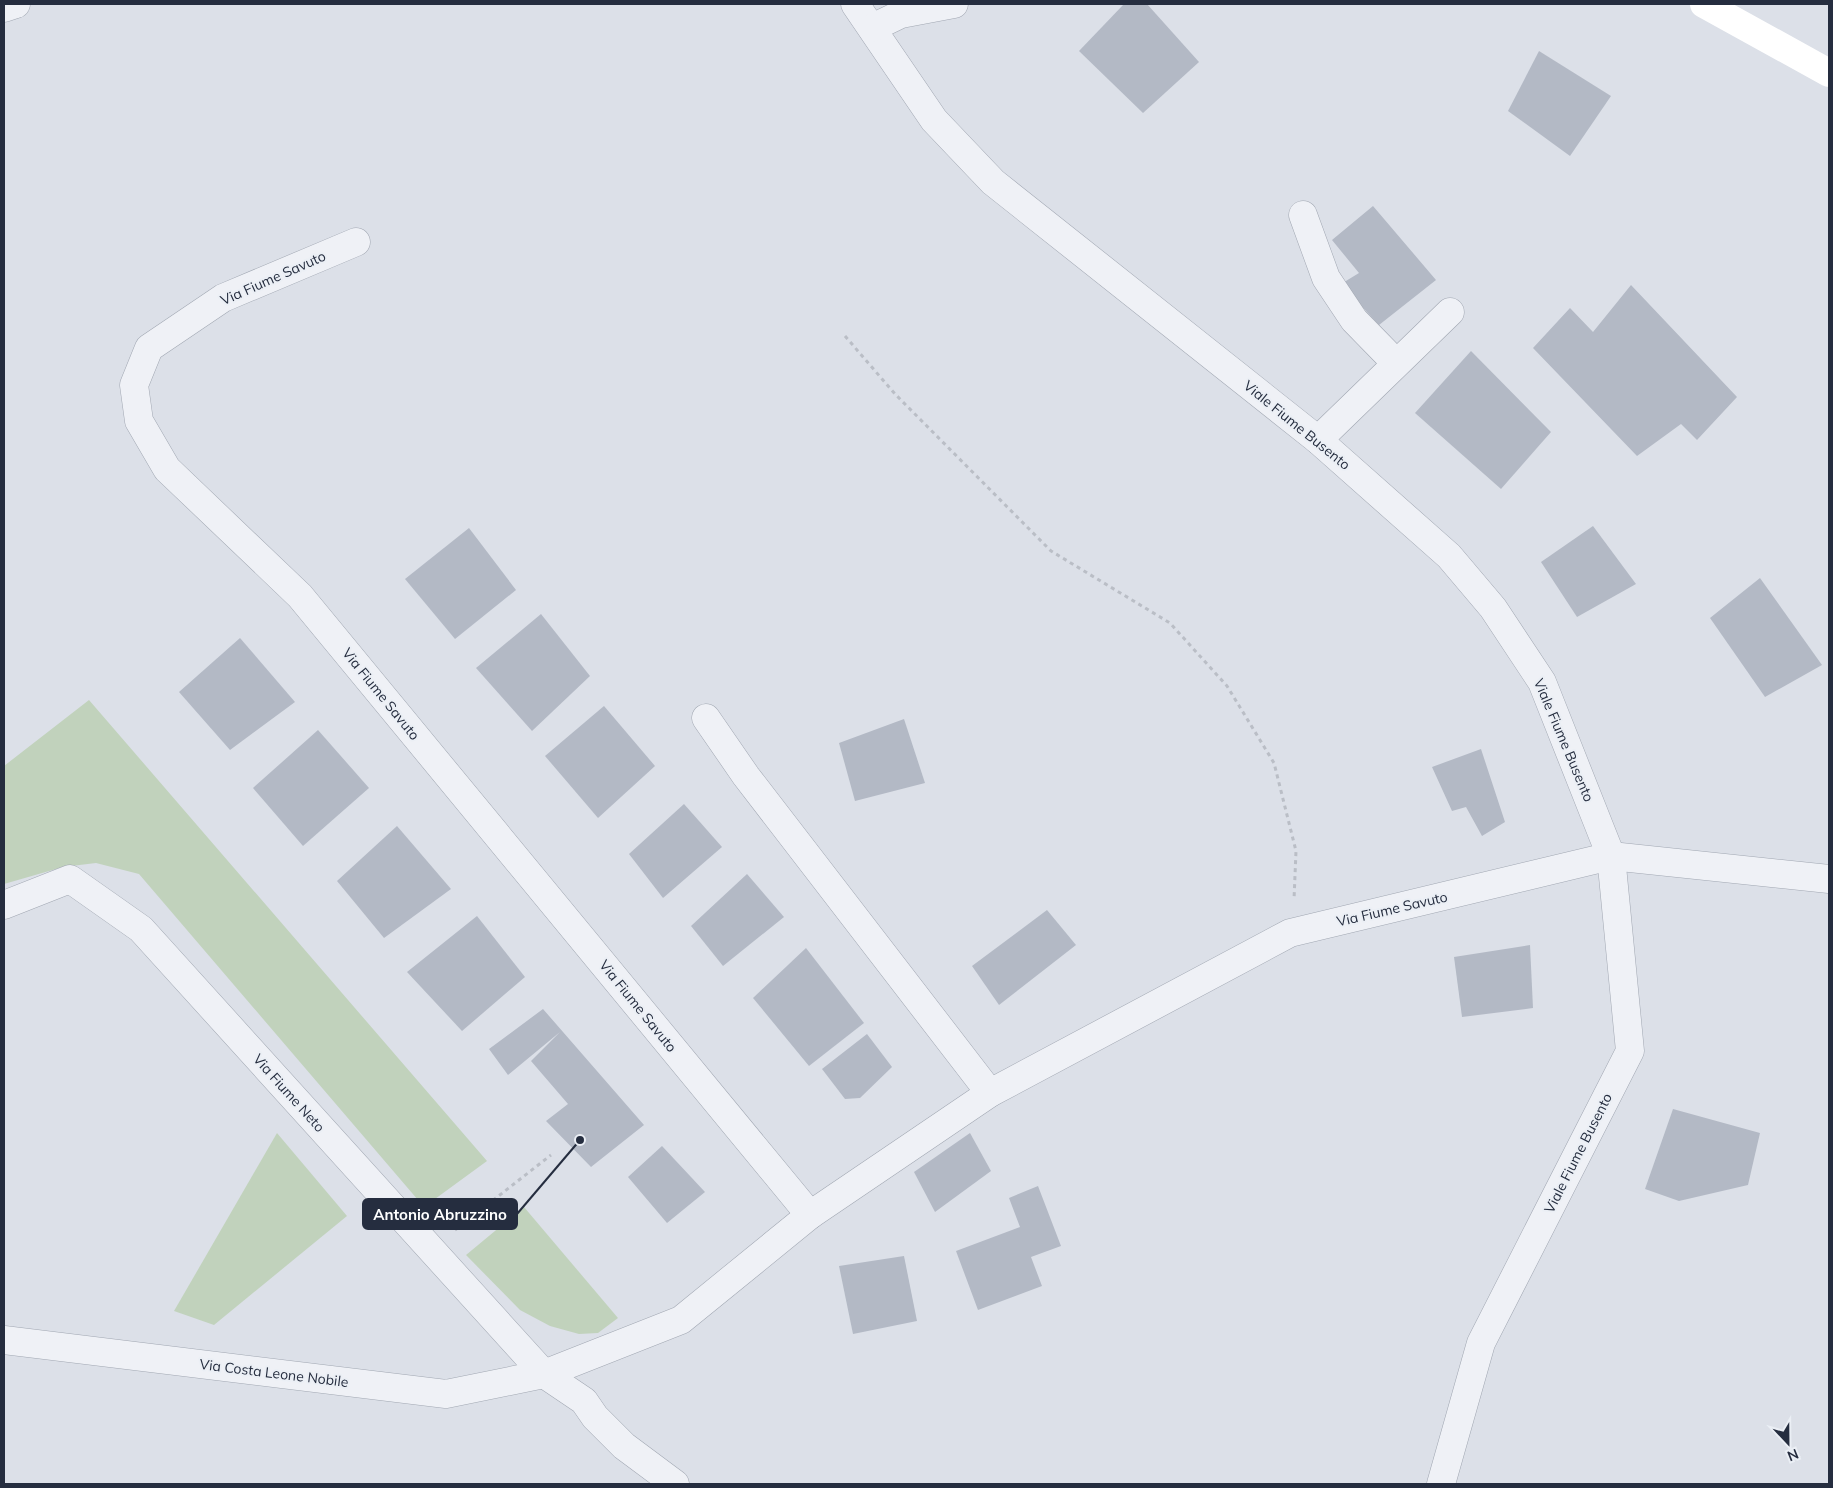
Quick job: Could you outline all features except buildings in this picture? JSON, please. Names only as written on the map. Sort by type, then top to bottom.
[{"type":"main road","points":[[1704,4],[1829,73]]},
{"type":"street","points":[[4,8],[16,4]]},
{"type":"street","name":"Viale Fiume Busento","points":[[855,4],[934,120],[993,182],[1318,440],[1449,556],[1493,608],[1542,682],[1611,856],[1630,1051],[1481,1343],[1442,1484]]},
{"type":"street","points":[[872,28],[901,14],[954,4]]},
{"type":"street","points":[[1303,215],[1326,278],[1354,320],[1396,363]]},
{"type":"street","name":"Via Fiume Savuto","points":[[356,242],[223,298],[149,348],[134,385],[139,421],[167,469],[300,596],[810,1215]]},
{"type":"street","points":[[1318,440],[1450,312]]},
{"type":"street","points":[[706,718],[746,776],[990,1093]]},
{"type":"street","name":"Via Fiume Savuto","points":[[544,1374],[681,1320],[810,1215],[990,1093],[1290,933],[1611,856],[1829,878]]},
{"type":"street","name":"Via Fiume Neto","points":[[4,905],[70,880],[141,929],[544,1374],[584,1401],[595,1417],[624,1446],[675,1484]]},
{"type":"street","name":"Via Costa Leone Nobile","points":[[4,1340],[446,1394],[544,1374]]},
{"type":"path","points":[[845,336],[895,394],[1051,551],[1170,623],[1227,686],[1274,763],[1296,851],[1290,933]]},
{"type":"path","points":[[431,1250],[551,1155]]},
{"type":"green space","points":[[89,700],[487,1161],[424,1207],[139,874],[96,863],[63,867],[4,884],[4,766]]},
{"type":"green space","points":[[277,1133],[347,1216],[214,1325],[174,1311]]},
{"type":"green space","points":[[524,1207],[618,1318],[598,1333],[579,1334],[550,1326],[520,1310],[466,1255]]},
{"type":"place","name":"Antonio Abruzzino","points":[[580,1140]]}]
